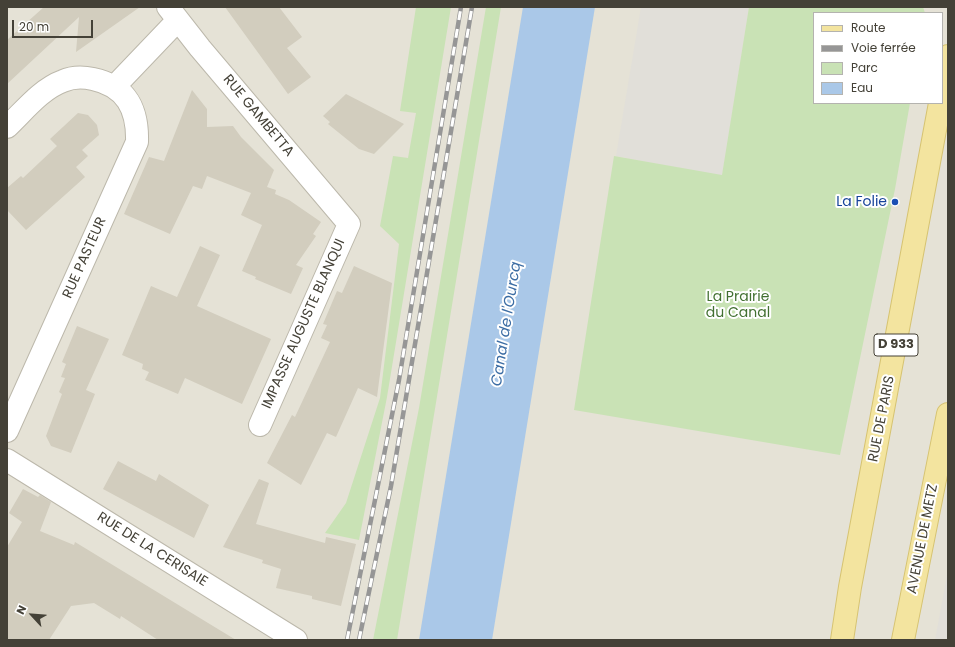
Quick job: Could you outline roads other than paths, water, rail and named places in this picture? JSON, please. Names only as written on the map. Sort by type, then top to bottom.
[{"type":"main road","points":[[943,85],[948,56]]},
{"type":"main road","name":"RUE DE PARIS","points":[[842,640],[850,587],[940,104]]},
{"type":"main road","name":"AVENUE DE METZ","points":[[903,640],[948,414]]},
{"type":"street","points":[[115,86],[173,13]]},
{"type":"street","name":"RUE GAMBETTA","points":[[173,13],[200,48],[349,224]]},
{"type":"street","name":"RUE PASTEUR","points":[[7,127],[47,89],[64,80],[90,78],[105,81],[115,86],[123,93],[129,102],[137,129],[137,142],[7,432]]},
{"type":"street","name":"IMPASSE AUGUSTE BLANQUI","points":[[260,425],[349,224]]},
{"type":"street","name":"RUE DE LA CERISAIE","points":[[7,460],[296,640]]},
{"type":"water","name":"Canal de l'Ourcq","points":[[523,7],[595,7],[492,640],[419,640]]},
{"type":"railway","points":[[347,640],[399,380],[461,7]]},
{"type":"railway","points":[[359,640],[391,486],[472,7]]},
{"type":"place","name":"La Folie","points":[[895,202]]},
{"type":"park label","name":"La Prairie du Canal","points":[[738,306]]}]
